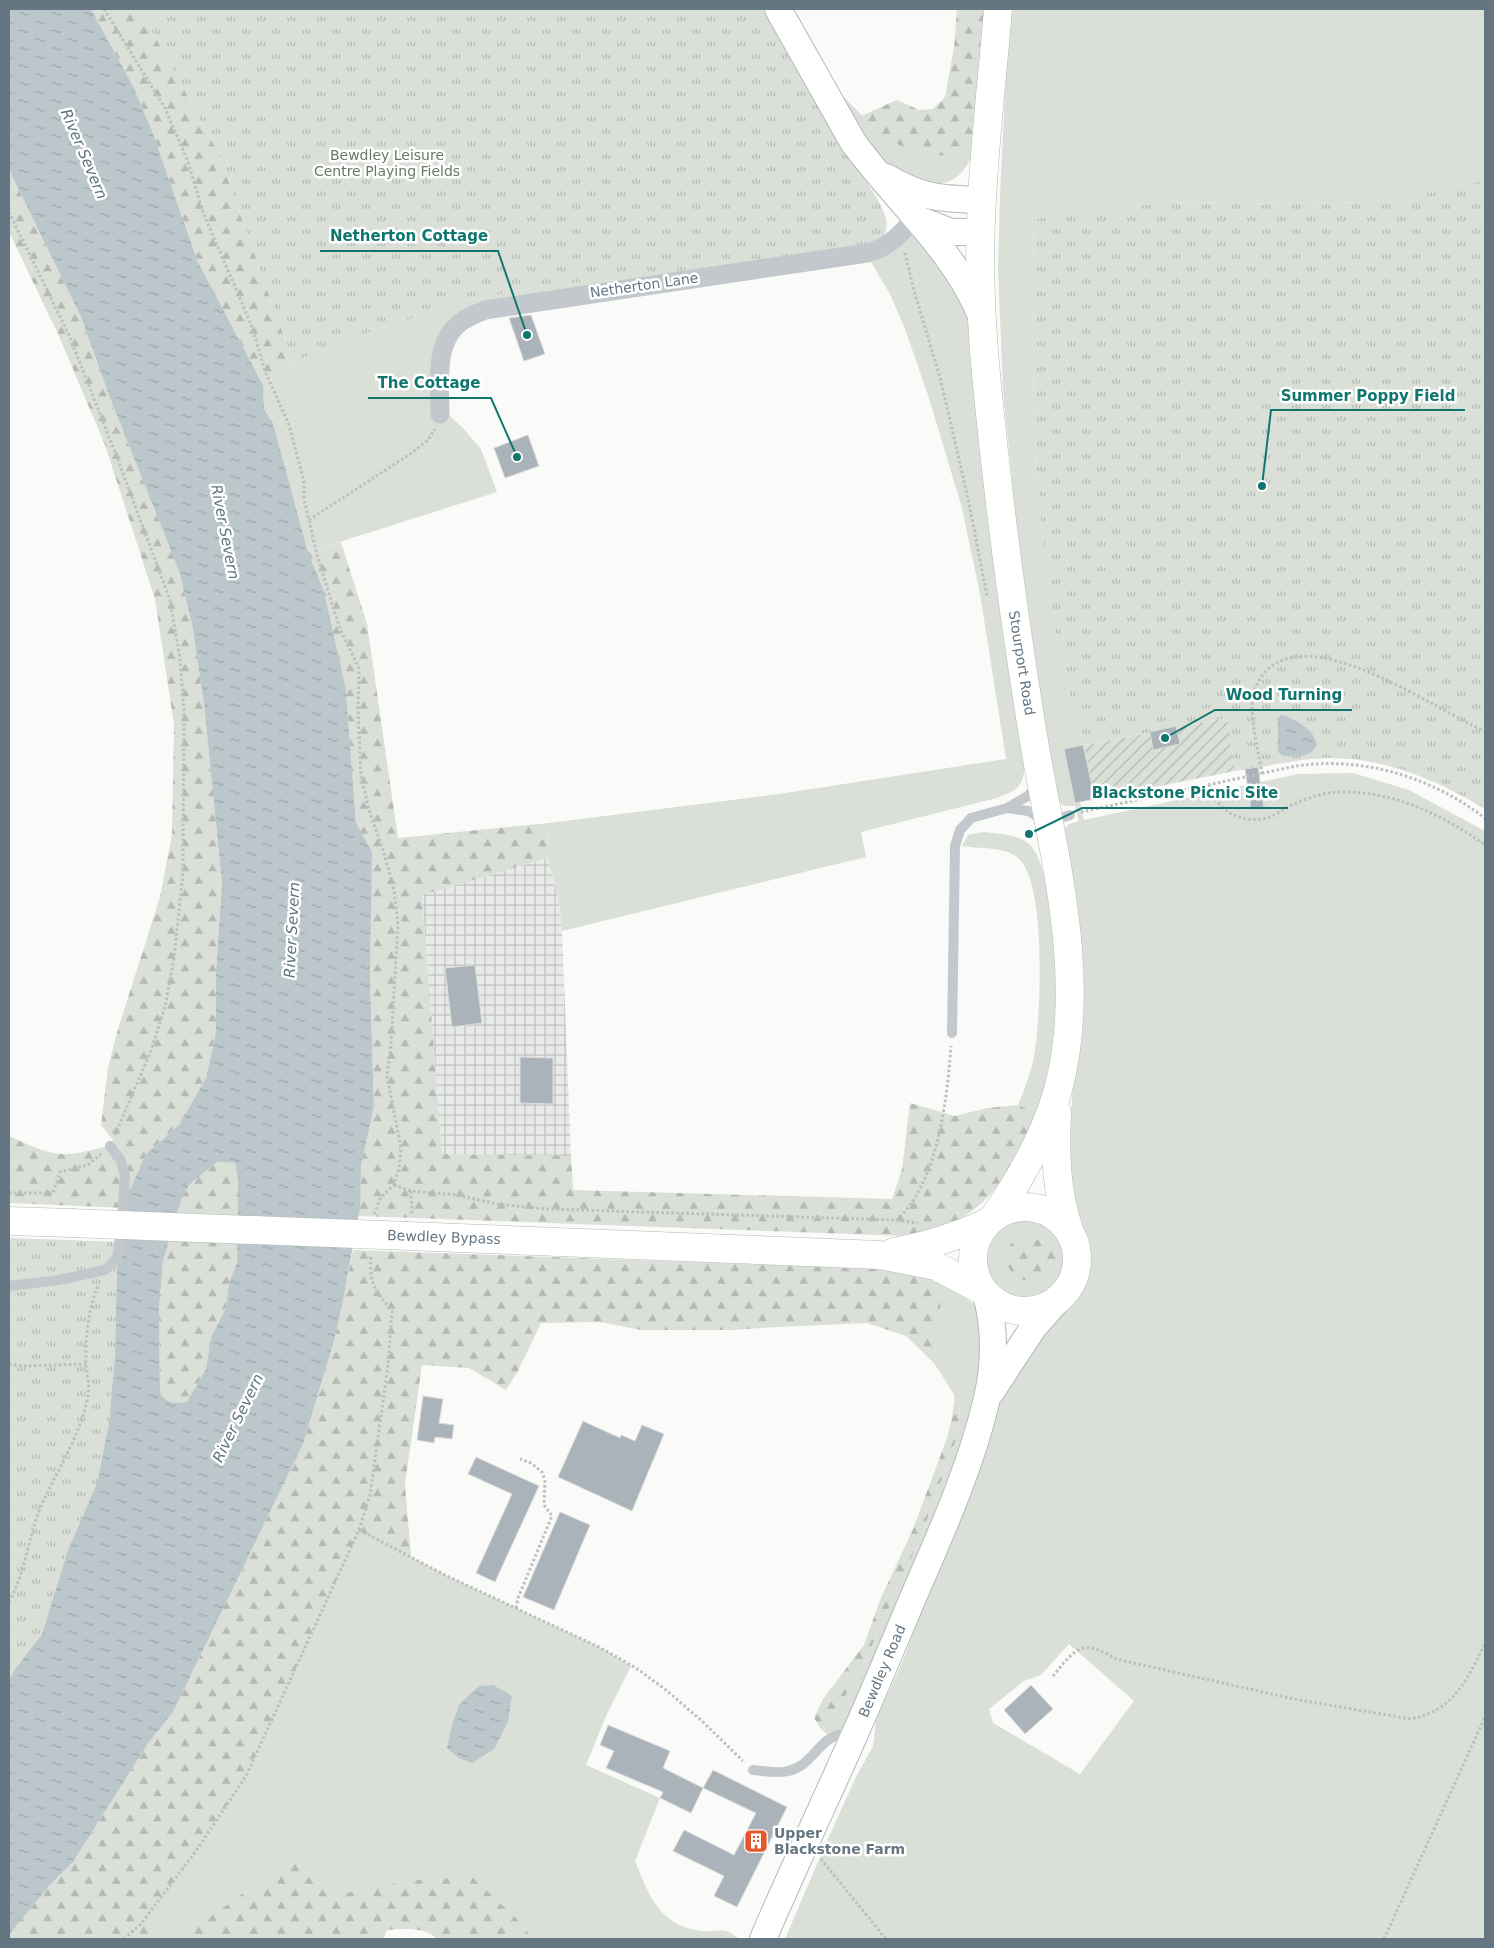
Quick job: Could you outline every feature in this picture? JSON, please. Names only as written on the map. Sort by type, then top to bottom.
[{"type":"highway","name":"Stourport Road","points":[[998,9],[982,200],[982,319],[987,384],[1013,608],[1041,779],[1059,819],[1063,911],[1069,976],[1066,1042],[1057,1092],[1055,1155],[1061,1206],[1069,1230]]},
{"type":"highway","name":"Stourport Road","points":[[990,1220],[1026,1167],[1038,1143],[1057,1092]]},
{"type":"highway","points":[[1016,1207],[1032,1207],[1053,1215],[1069,1230],[1076,1245],[1078,1261],[1075,1276],[1067,1290],[1056,1302],[1040,1309],[1024,1311],[1007,1308],[985,1293],[978,1282],[973,1266],[973,1251],[978,1236],[990,1220],[1002,1212],[1016,1207]]},
{"type":"highway","name":"Bewdley Bypass","points":[[880,1254],[939,1242],[961,1235],[990,1220]]},
{"type":"highway","name":"Bewdley Bypass","points":[[9,1221],[410,1229],[880,1254],[936,1266],[985,1293]]},
{"type":"main road","points":[[778,9],[853,142],[877,172],[908,225],[949,259],[975,300],[982,319]]},
{"type":"main road","points":[[877,172],[919,194],[953,199],[982,200]]},
{"type":"main road","points":[[908,225],[951,232],[981,232]]},
{"type":"main road","name":"Bewdley Road","points":[[763,1939],[854,1735],[957,1492],[987,1398],[993,1355],[993,1331],[985,1293]]},
{"type":"main road","name":"Bewdley Road","points":[[987,1398],[1033,1328],[1056,1302]]},
{"type":"street","name":"Netherton Lane","points":[[440,414],[441,355],[451,332],[462,320],[485,310],[867,253],[883,248],[908,225]]},
{"type":"lane","points":[[952,1033],[955,846],[960,830],[971,818],[1007,808],[1028,796],[1041,779]]},
{"type":"lane","points":[[1007,808],[1059,819]]},
{"type":"lane","points":[[9,1286],[59,1280],[105,1270],[117,1258],[125,1176],[121,1162],[110,1146]]},
{"type":"lane","points":[[753,1770],[775,1773],[790,1771],[810,1758],[830,1737],[843,1733],[854,1735]]},
{"type":"path","points":[[104,9],[165,108],[188,162],[204,215],[253,330],[265,371],[289,425],[302,475],[304,499],[317,554],[340,629],[359,668],[358,709],[361,777],[370,814],[384,850],[392,882],[398,925],[391,1044],[387,1076],[401,1148],[399,1168],[394,1185],[381,1197],[373,1223]]},
{"type":"path","points":[[9,212],[69,335],[170,600],[180,658],[184,712],[183,874],[174,957],[166,1003],[151,1051],[110,1146],[88,1165],[60,1172],[53,1193],[9,1193]]},
{"type":"path","points":[[908,225],[913,287],[943,390],[969,503],[988,602]]},
{"type":"path","points":[[308,520],[427,441],[436,427],[440,414]]},
{"type":"path","points":[[1262,774],[1252,710],[1254,692],[1261,676],[1272,666],[1285,659],[1308,656],[1331,659],[1387,680],[1485,731]]},
{"type":"path","points":[[1059,819],[1209,785],[1318,763],[1367,766],[1392,771],[1456,798],[1485,818]]},
{"type":"path","points":[[1209,785],[1218,803],[1228,812],[1248,820],[1268,818],[1295,803],[1319,794],[1340,792],[1370,794],[1394,799],[1448,821],[1485,845]]},
{"type":"path","points":[[394,1185],[411,1191],[457,1195],[497,1204],[548,1209],[897,1220],[908,1209],[926,1177],[948,1088],[952,1033]]},
{"type":"path","points":[[410,1229],[411,1191]]},
{"type":"path","points":[[124,1939],[141,1924],[196,1851],[246,1776],[359,1530],[370,1495],[388,1365],[392,1311],[377,1293],[370,1276],[372,1248]]},
{"type":"path","points":[[9,1602],[18,1585],[41,1506],[76,1436],[85,1412],[89,1392],[86,1364],[91,1301],[105,1270]]},
{"type":"path","points":[[9,1364],[26,1366],[86,1364]]},
{"type":"path","points":[[516,1608],[518,1598],[552,1516],[544,1505],[545,1480],[542,1472],[530,1463],[520,1459]]},
{"type":"path","points":[[359,1530],[447,1576],[599,1647],[636,1668],[666,1690],[702,1721],[735,1755],[753,1770]]},
{"type":"path","points":[[1053,1676],[1073,1654],[1082,1648],[1091,1648],[1116,1659],[1294,1699],[1410,1719],[1427,1716],[1455,1695],[1472,1670],[1485,1644]]},
{"type":"path","points":[[1384,1939],[1485,1717]]},
{"type":"path","points":[[807,1841],[886,1939]]},
{"type":"shaded area","points":[[548,858],[559,903],[562,931],[571,1156],[442,1154],[422,895]]},
{"type":"green space","points":[[91,9],[140,9],[218,152],[293,362],[263,385],[198,262],[152,131],[134,88]]},
{"type":"green space","name":"Bewdley Leisure Centre Playing Fields","points":[[140,9],[765,9],[831,128],[876,196],[886,217],[886,230],[878,244],[716,267],[541,286],[463,301],[370,332],[293,362],[218,152]]},
{"type":"green space","points":[[957,9],[986,9],[976,137],[963,151],[954,154],[933,155],[910,149],[889,140],[876,131],[861,116],[897,100],[919,110],[933,109],[945,97],[954,48]]},
{"type":"green space","points":[[1009,9],[1485,9],[1485,180],[1424,194],[1367,202],[1299,204],[1168,202],[1034,219],[1033,376],[1042,535],[1049,587],[1057,638],[1083,745],[1064,749],[1075,803],[1080,802],[1084,820],[1298,774],[1353,773],[1409,790],[1485,831],[1485,1939],[785,1939],[856,1777],[873,1746],[876,1720],[901,1665],[963,1504],[985,1438],[1000,1403],[1013,1378],[1059,1312],[1072,1298],[1086,1272],[1084,1239],[1073,1215],[1068,1141],[1076,1059],[1063,831],[1069,824],[1079,821],[1075,806],[1063,805],[1057,799],[1024,599],[1003,391],[998,269]],"holes":[[[1069,1644],[1134,1701],[1080,1774],[993,1723],[989,1709],[1024,1681],[1041,1675]]]},
{"type":"green space","points":[[838,91],[880,134],[976,137],[971,156],[965,168],[953,179],[938,183],[922,182],[894,171],[883,162],[868,143]]},
{"type":"green space","points":[[9,170],[81,317],[110,398],[179,571],[192,624],[204,704],[222,884],[216,970],[216,1032],[206,1078],[179,1125],[146,1154],[125,1208],[9,1203],[9,1136],[42,1150],[62,1154],[80,1153],[110,1146],[113,1140],[101,1125],[108,1068],[118,1029],[160,897],[172,835],[174,725],[155,599],[105,445],[59,336],[9,232]]},
{"type":"green space","points":[[1485,180],[1485,809],[1429,780],[1409,772],[1369,761],[1326,758],[1293,761],[1235,771],[1227,718],[1083,745],[1057,638],[1042,535],[1033,376],[1034,219],[1168,202],[1299,204],[1367,202],[1424,194]]},
{"type":"green space","points":[[917,235],[966,308],[1025,768],[1022,781],[1013,791],[997,798],[861,832],[866,857],[562,931],[559,903],[548,858],[549,823],[779,794],[1006,759],[980,594],[962,508],[928,395],[905,329],[891,296],[870,260],[486,314],[453,336],[445,400],[450,416],[481,449],[497,492],[308,552],[273,423],[264,409],[263,385],[293,362],[370,332],[463,301],[541,286],[900,243]]},
{"type":"green space","points":[[341,542],[367,624],[398,838],[549,823],[548,858],[422,895],[442,1154],[571,1156],[573,1190],[892,1199],[902,1169],[910,1103],[955,1116],[987,1108],[1018,1105],[1039,1114],[1013,1164],[980,1205],[948,1225],[906,1236],[359,1216],[361,1165],[374,1107],[370,976],[371,853],[356,823],[346,690],[308,552]]},
{"type":"green space","points":[[1227,718],[1235,771],[1075,803],[1064,749]]},
{"type":"green space","points":[[984,832],[1012,836],[1028,843],[1038,857],[1045,878],[1053,936],[1055,1021],[1049,1067],[1039,1114],[1018,1105],[1033,1062],[1036,1044],[1040,957],[1035,898],[1029,875],[1020,860],[1015,856],[1001,850],[962,846],[968,835]]},
{"type":"green space","points":[[217,1162],[235,1163],[238,1179],[237,1263],[229,1283],[226,1308],[211,1337],[206,1369],[187,1402],[171,1403],[160,1395],[159,1309],[163,1261],[180,1201],[189,1185]]},
{"type":"green space","points":[[1025,1217],[1041,1221],[1054,1229],[1062,1242],[1066,1258],[1062,1274],[1054,1287],[1041,1295],[1025,1299],[1009,1295],[996,1287],[988,1274],[984,1258],[988,1242],[996,1229],[1009,1221]]},
{"type":"green space","points":[[1035,1235],[1056,1245],[1058,1258],[1052,1272],[1038,1284],[1015,1276],[1009,1268],[1004,1255],[1016,1237]]},
{"type":"green space","points":[[9,1238],[122,1242],[117,1258],[115,1354],[109,1423],[97,1483],[68,1550],[42,1634],[15,1669],[9,1680]]},
{"type":"green space","points":[[353,1250],[887,1269],[911,1272],[943,1283],[934,1363],[906,1336],[867,1323],[734,1330],[641,1330],[600,1322],[541,1323],[517,1373],[506,1390],[469,1368],[422,1365],[405,1484],[411,1557],[359,1531],[246,1776],[196,1851],[142,1924],[163,1939],[9,1939],[9,1935],[49,1886],[73,1862],[149,1742],[173,1712],[303,1444],[334,1341]]},
{"type":"green space","points":[[943,1283],[978,1308],[983,1365],[966,1431],[938,1514],[843,1733],[830,1737],[821,1729],[852,1686],[865,1661],[921,1536],[958,1434],[960,1404],[934,1363]]},
{"type":"green space","points":[[955,1395],[960,1404],[958,1434],[921,1536],[865,1661],[852,1686],[821,1729],[814,1718],[823,1699],[864,1645],[880,1600],[913,1529],[947,1438]]},
{"type":"green space","points":[[359,1530],[447,1576],[599,1647],[631,1666],[607,1714],[586,1765],[660,1798],[635,1861],[645,1886],[658,1908],[676,1923],[688,1928],[706,1931],[724,1930],[740,1939],[533,1939],[516,1918],[403,1881],[341,1894],[311,1879],[292,1859],[180,1939],[163,1939],[141,1924],[196,1851],[246,1776]]},
{"type":"green space","points":[[292,1858],[311,1879],[341,1894],[403,1881],[472,1877],[516,1918],[533,1939],[437,1939],[420,1930],[406,1929],[387,1930],[383,1939],[180,1939]]},
{"type":"water","name":"River Severn","points":[[9,9],[91,9],[134,88],[152,131],[198,262],[263,385],[264,409],[273,423],[308,552],[324,592],[346,690],[356,823],[372,852],[370,976],[374,1107],[361,1165],[360,1208],[342,1305],[334,1341],[303,1444],[173,1712],[149,1742],[73,1862],[49,1886],[9,1935],[9,1680],[15,1669],[42,1634],[68,1550],[97,1483],[109,1423],[115,1354],[117,1258],[127,1197],[146,1154],[179,1125],[206,1078],[216,1032],[216,970],[222,884],[204,704],[192,624],[179,571],[110,398],[81,317],[9,170]],"holes":[[[217,1162],[235,1163],[238,1179],[237,1263],[229,1283],[226,1308],[211,1337],[206,1369],[187,1402],[171,1403],[160,1395],[159,1309],[163,1261],[181,1200],[189,1185]]]},
{"type":"water","points":[[1281,714],[1303,725],[1312,734],[1317,745],[1311,753],[1302,756],[1283,756],[1278,752],[1278,722]]},
{"type":"water","points":[[493,1685],[512,1696],[508,1722],[494,1749],[472,1763],[459,1758],[447,1748],[452,1725],[459,1705],[479,1686]]},
{"type":"building","points":[[531,315],[545,354],[524,361],[509,318]]},
{"type":"building","points":[[528,435],[539,466],[505,478],[494,448]]},
{"type":"building","points":[[1176,726],[1180,744],[1153,750],[1150,732]]},
{"type":"building","points":[[1083,745],[1095,799],[1075,803],[1064,749]]},
{"type":"building","points":[[1258,767],[1264,808],[1251,810],[1245,769]]},
{"type":"building","points":[[475,965],[482,1023],[452,1027],[445,968]]},
{"type":"building","points":[[520,1057],[553,1058],[553,1104],[520,1103]]},
{"type":"building","points":[[423,1396],[443,1399],[439,1423],[454,1425],[452,1439],[435,1437],[434,1443],[417,1440]]},
{"type":"building","points":[[583,1421],[620,1438],[621,1435],[635,1441],[642,1425],[664,1434],[632,1511],[558,1477]]},
{"type":"building","points":[[476,1457],[539,1486],[495,1582],[476,1573],[512,1494],[468,1474]]},
{"type":"building","points":[[560,1512],[590,1525],[554,1610],[523,1597]]},
{"type":"building","points":[[1031,1685],[1053,1709],[1025,1734],[1004,1710]]},
{"type":"building","points":[[608,1725],[670,1751],[663,1768],[703,1788],[691,1813],[660,1798],[663,1792],[606,1768],[614,1751],[600,1745]]},
{"type":"building","name":"Upper Blackstone Farm","points":[[713,1770],[787,1807],[737,1907],[714,1896],[724,1876],[673,1851],[684,1830],[734,1855],[756,1813],[703,1788]]},
{"type":"place","name":"Netherton Cottage","points":[[527,335]]},
{"type":"place","name":"The Cottage","points":[[517,457]]},
{"type":"place","name":"Summer Poppy Field","points":[[1262,486]]},
{"type":"place","name":"Wood Turning","points":[[1165,738]]},
{"type":"place","name":"Blackstone Picnic Site","points":[[1029,834]]},
{"type":"place","name":"Upper Blackstone Farm","points":[[756,1841]]}]
